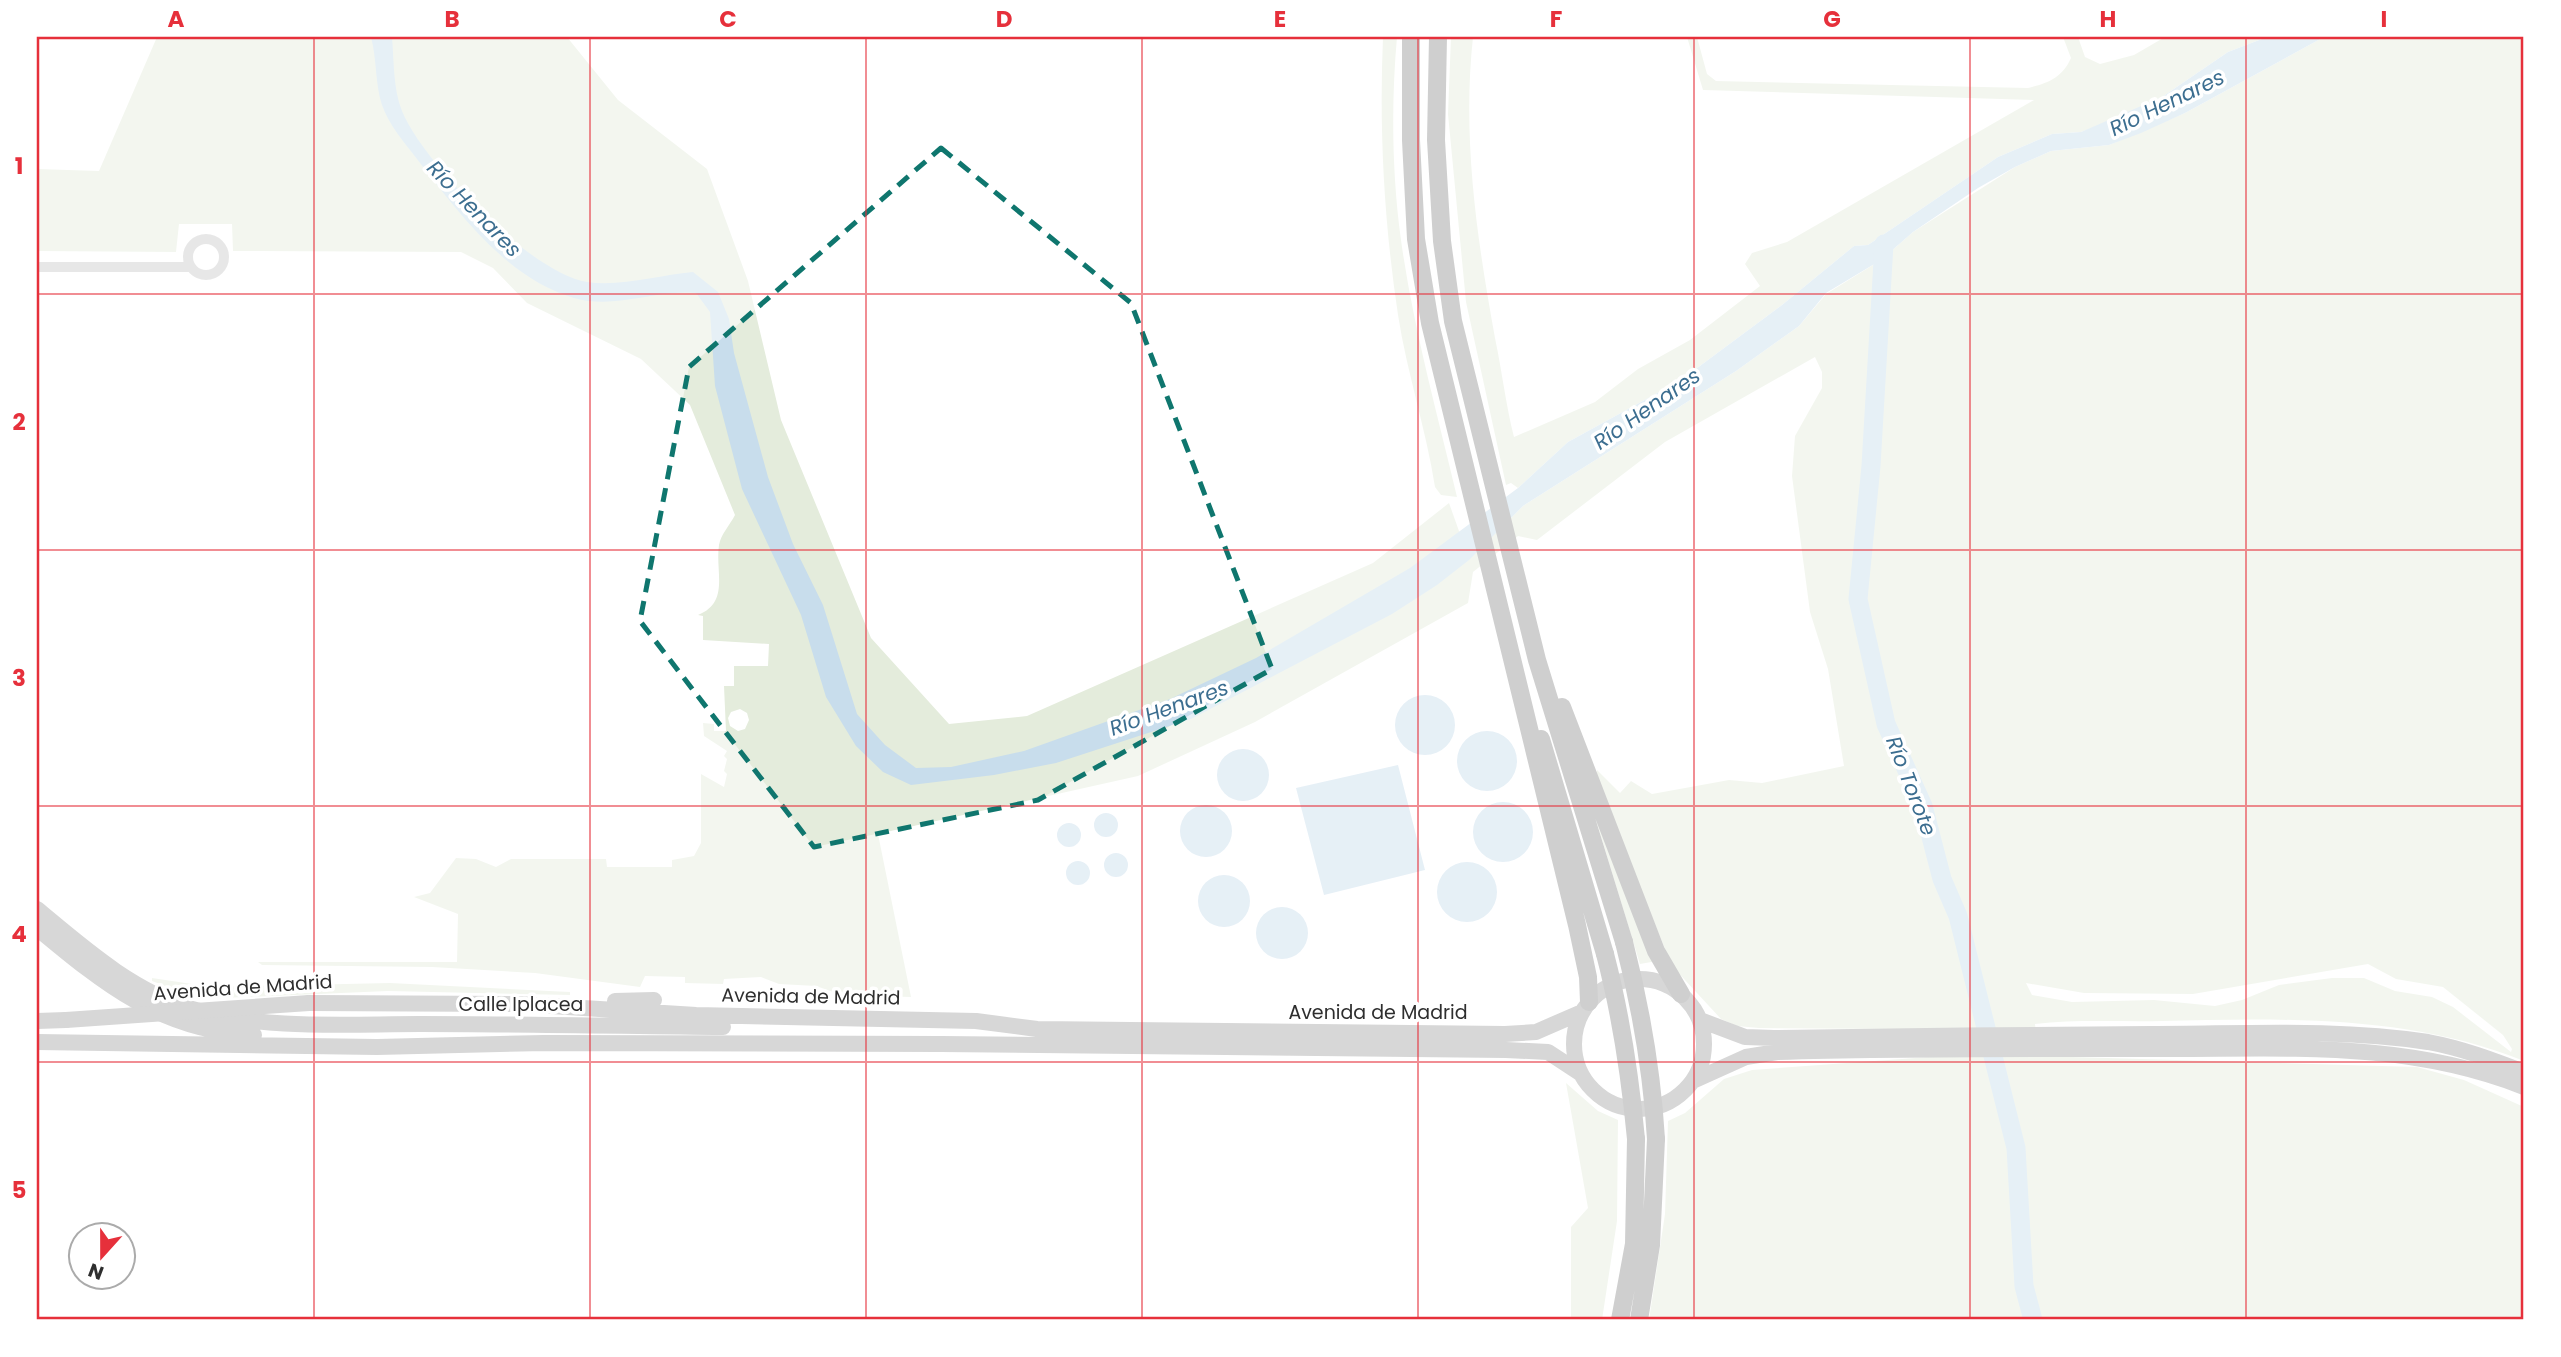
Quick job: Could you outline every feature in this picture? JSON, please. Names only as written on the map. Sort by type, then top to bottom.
[{"type":"highway","points":[[1411,37],[1411,140],[1416,239],[1430,323],[1465,476],[1620,1012],[1636,1139],[1634,1244],[1620,1320]]},
{"type":"highway","points":[[1438,37],[1436,140],[1442,241],[1453,321],[1558,734],[1624,942],[1641,1010],[1653,1076],[1656,1139],[1651,1245],[1639,1320]]},
{"type":"highway","points":[[1498,594],[1510,662],[1588,977],[1585,1007]]},
{"type":"highway","points":[[1524,601],[1579,755],[1656,951],[1681,994]]},
{"type":"highway","points":[[1611,1320],[1635,1177]]},
{"type":"main road","name":"Calle Iplacea","points":[[37,909],[98,960],[138,986],[191,1008],[242,1019],[338,1023],[1037,1029]]},
{"type":"main road","name":"Calle Iplacea","points":[[37,928],[89,972],[132,1001],[184,1025],[238,1035],[544,1042]]},
{"type":"main road","points":[[1695,1080],[1704,1057],[1705,1040],[1700,1020],[1681,994],[1661,983],[1641,979],[1615,983],[1585,1007],[1574,1038],[1575,1061],[1580,1073],[1593,1091],[1609,1103],[1640,1110],[1671,1101],[1695,1080],[1746,1056],[1898,1042]]},
{"type":"main road","points":[[519,1004],[653,1000]]},
{"type":"main road","name":"Avenida de Madrid","points":[[37,1021],[309,1003],[519,1004],[696,1015],[976,1021],[1037,1029],[1505,1034],[1536,1032],[1585,1007]]},
{"type":"main road","points":[[1700,1020],[1722,1031],[1745,1037],[1898,1042],[2296,1033],[2370,1036],[2429,1042],[2476,1054],[2524,1072]]},
{"type":"main road","points":[[2036,1040],[2369,1051],[2424,1057],[2474,1068],[2524,1087]]},
{"type":"main road","name":"Avenida de Madrid","points":[[37,1042],[377,1047],[544,1042],[1506,1050],[1548,1052],[1580,1073]]},
{"type":"street","points":[[37,267],[191,267]]},
{"type":"highlighted area","points":[[941,148],[1131,303],[1272,669],[1038,800],[814,847],[640,621],[689,367]]},
{"type":"green space","points":[[157,37],[567,37],[618,100],[707,169],[748,281],[781,420],[871,638],[949,724],[1027,716],[1373,563],[1449,503],[1469,559],[1523,506],[1736,371],[1799,326],[1826,294],[1881,260],[1913,232],[2015,167],[2051,151],[2109,145],[2185,113],[2324,37],[2524,37],[2524,1061],[2481,1046],[2436,1035],[2392,1027],[2346,1023],[2254,1020],[2082,1021],[2035,1024],[2038,1056],[2417,1067],[2464,1080],[2524,1107],[2524,1320],[1649,1320],[1665,1214],[1668,1121],[1685,1113],[1724,1079],[1752,1070],[1943,1056],[1907,1029],[1759,1028],[1737,1026],[1721,1019],[1672,966],[1596,780],[1597,770],[1620,793],[1631,781],[1652,794],[1729,780],[1762,783],[1844,766],[1828,669],[1810,612],[1792,476],[1795,436],[1822,388],[1822,372],[1815,357],[1665,442],[1537,540],[1518,536],[1473,572],[1468,603],[1255,722],[1138,776],[878,834],[911,997],[842,995],[816,986],[779,984],[761,977],[724,979],[723,984],[685,983],[685,977],[645,976],[640,987],[535,973],[432,967],[262,965],[258,962],[457,962],[458,914],[414,897],[430,893],[456,858],[476,859],[496,867],[511,859],[606,859],[607,867],[672,867],[672,860],[694,856],[701,843],[701,774],[724,787],[727,774],[724,771],[727,759],[724,756],[727,751],[704,736],[703,723],[714,724],[714,731],[726,731],[724,686],[734,686],[734,666],[768,666],[769,644],[703,640],[703,616],[698,615],[708,609],[718,594],[719,545],[735,515],[690,405],[641,359],[527,303],[493,268],[461,252],[233,251],[232,224],[179,224],[176,252],[37,251],[37,169],[99,171]],"holes":[[[740,709],[747,713],[749,720],[745,729],[738,731],[730,726],[728,718],[731,712]],[[2368,964],[2396,979],[2443,987],[2503,1035],[2512,1049],[2511,1052],[2453,1007],[2432,997],[2395,991],[2364,978],[2332,978],[2279,985],[2242,1000],[2215,1006],[2154,1000],[2072,1002],[2032,995],[2026,983],[2084,993],[2193,994]]]},
{"type":"green space","points":[[1383,37],[1397,37],[1393,113],[1394,164],[1406,273],[1457,497],[1441,495],[1435,487],[1398,315],[1384,176]]},
{"type":"green space","points":[[1451,37],[1473,37],[1469,113],[1473,188],[1488,301],[1514,437],[1595,402],[1638,369],[1690,340],[1760,286],[1745,264],[1752,253],[1787,242],[2034,100],[1703,90],[1687,37],[1697,37],[1707,74],[1716,81],[2028,88],[2054,79],[2067,65],[2071,58],[2063,37],[2078,37],[2085,57],[2100,64],[2134,55],[2165,37],[2267,37],[2228,52],[2162,97],[2113,120],[2081,132],[2052,134],[1998,157],[1868,245],[1854,246],[1782,305],[1681,380],[1568,442],[1518,488],[1511,483],[1506,485],[1466,302],[1448,114]]},
{"type":"green space","points":[[1584,781],[1657,961],[1640,964]]},
{"type":"green space","points":[[152,978],[212,987],[390,983],[570,992],[570,995],[388,991],[200,999],[152,981]]},
{"type":"green space","points":[[1566,1083],[1598,1111],[1618,1120],[1617,1221],[1602,1320],[1571,1320],[1571,1227],[1588,1208]]},
{"type":"water","name":"Río Henares","points":[[371,37],[392,37],[399,102],[414,133],[432,158],[481,213],[537,259],[564,274],[587,282],[627,282],[693,272],[718,292],[729,319],[734,353],[768,477],[793,544],[823,605],[857,714],[885,745],[916,768],[951,767],[1024,751],[1170,699],[1256,658],[1410,568],[1518,488],[1568,442],[1681,380],[1782,305],[1854,246],[1868,245],[1998,157],[2052,134],[2081,132],[2162,97],[2228,52],[2267,37],[2324,37],[2185,113],[2141,133],[2109,145],[2051,151],[1978,188],[1913,232],[1881,260],[1826,293],[1799,326],[1736,371],[1523,506],[1469,560],[1392,614],[1191,719],[1056,763],[994,775],[911,785],[883,772],[856,746],[826,697],[801,615],[742,489],[715,386],[710,312],[696,293],[605,302],[574,298],[549,288],[505,259],[467,221],[393,126],[380,97]]},
{"type":"water","points":[[1419,695],[1431,695],[1447,703],[1453,713],[1453,737],[1447,747],[1431,755],[1419,755],[1403,747],[1395,731],[1395,719],[1403,703]]},
{"type":"water","points":[[1481,731],[1493,731],[1509,739],[1515,749],[1515,773],[1509,783],[1493,791],[1481,791],[1465,783],[1457,767],[1457,755],[1465,739]]},
{"type":"water","points":[[1243,749],[1262,756],[1269,775],[1262,794],[1243,801],[1224,794],[1217,775],[1224,756]]},
{"type":"water","points":[[1398,765],[1425,870],[1324,895],[1296,788]]},
{"type":"water","points":[[1497,802],[1509,802],[1525,810],[1531,820],[1531,844],[1525,854],[1509,862],[1497,862],[1481,854],[1473,838],[1473,826],[1481,810]]},
{"type":"water","points":[[1206,805],[1225,812],[1232,831],[1225,850],[1206,857],[1187,850],[1180,831],[1187,812]]},
{"type":"water","points":[[1106,813],[1115,816],[1118,825],[1115,834],[1106,837],[1097,834],[1094,825],[1097,816]]},
{"type":"water","points":[[1069,823],[1078,826],[1081,835],[1078,844],[1069,847],[1060,844],[1057,835],[1060,826]]},
{"type":"water","points":[[1116,853],[1125,856],[1128,865],[1125,874],[1116,877],[1107,874],[1104,865],[1107,856]]},
{"type":"water","points":[[1078,861],[1087,864],[1090,873],[1087,882],[1078,885],[1069,882],[1066,873],[1069,864]]},
{"type":"water","points":[[1461,862],[1473,862],[1489,870],[1495,880],[1495,904],[1489,914],[1473,922],[1461,922],[1445,914],[1437,898],[1437,886],[1445,870]]},
{"type":"water","points":[[1224,875],[1243,882],[1250,901],[1243,920],[1224,927],[1205,920],[1198,901],[1205,882]]},
{"type":"water","points":[[1282,907],[1301,914],[1308,933],[1301,952],[1282,959],[1263,952],[1256,933],[1263,914]]},
{"type":"waterway","name":"Río Torote","points":[[1884,244],[1871,466],[1858,599],[1886,724],[1923,806],[1942,879],[1958,916],[2016,1148],[2024,1286],[2033,1320]]}]
